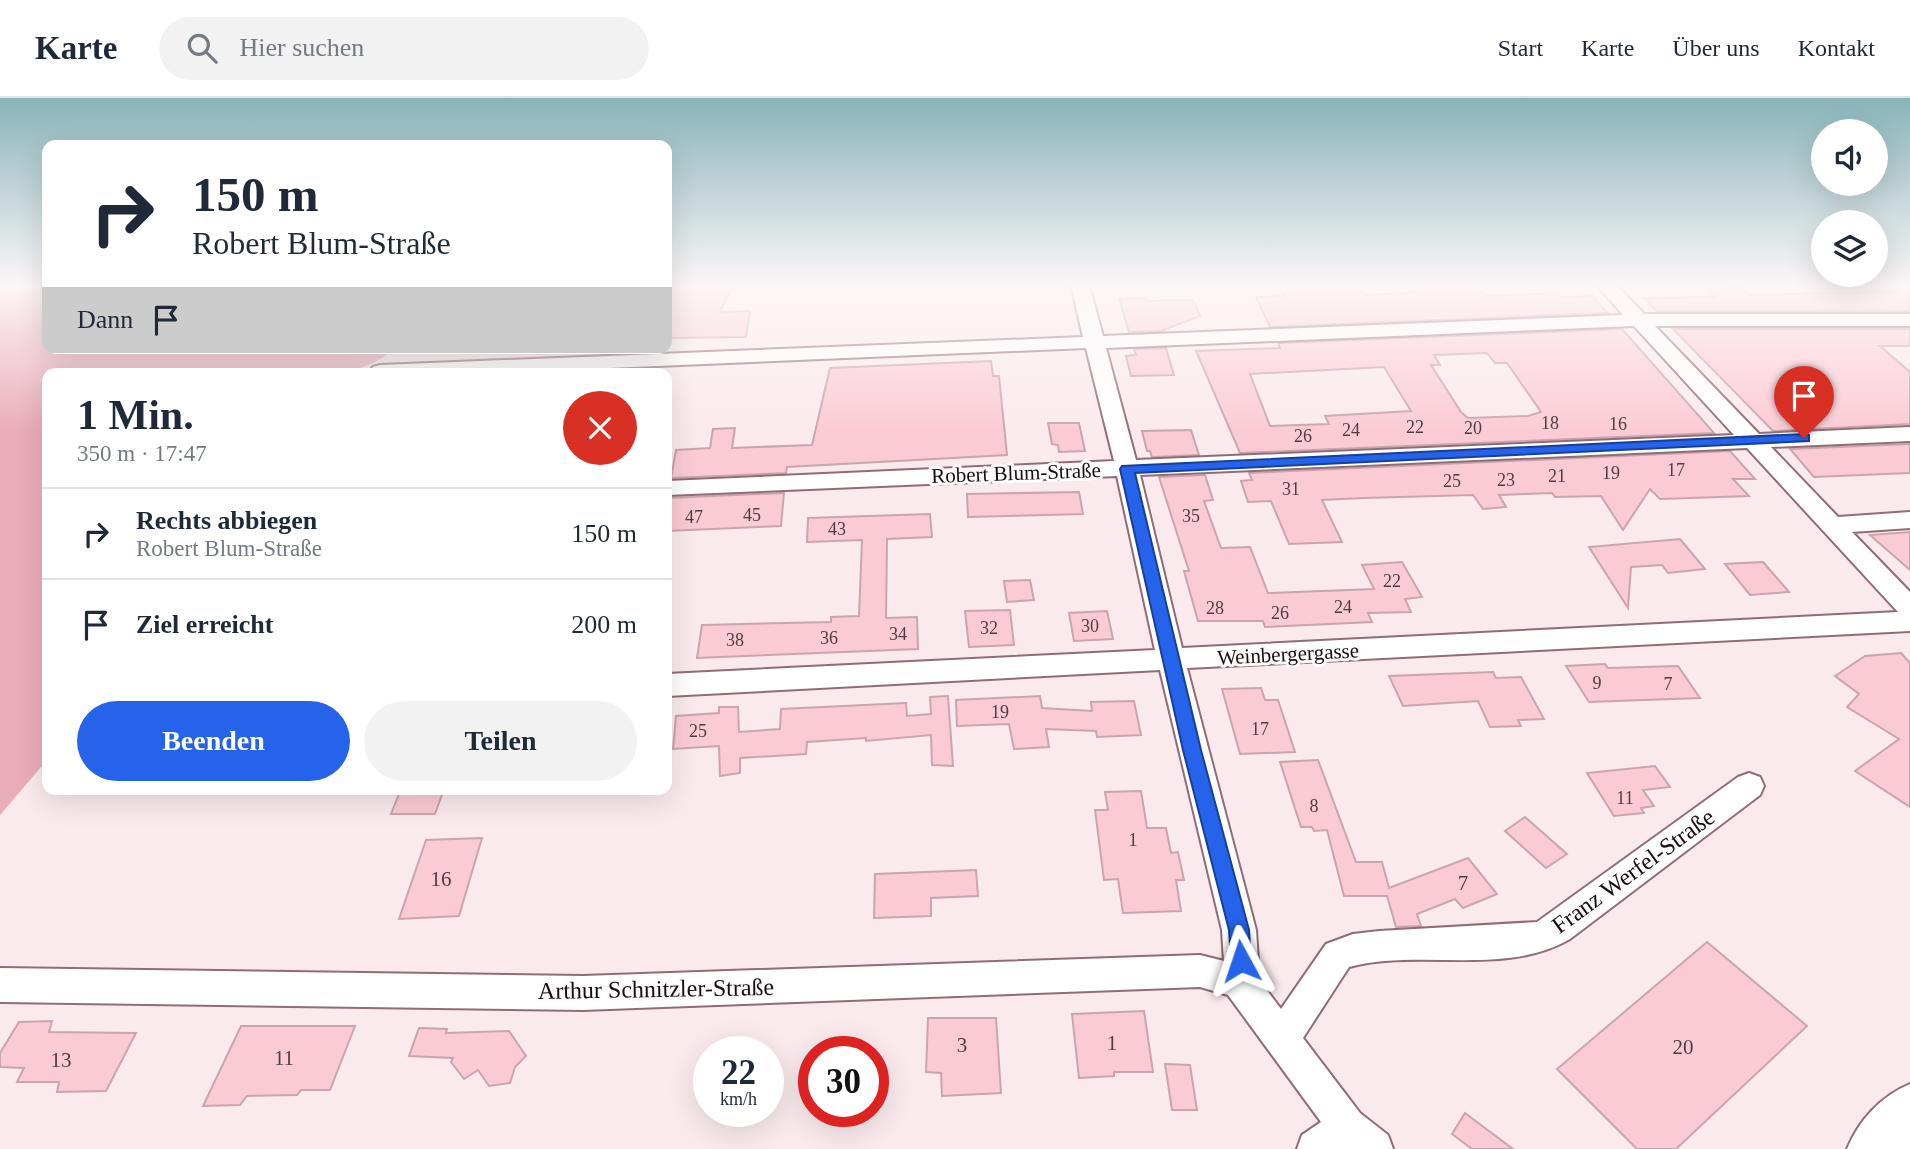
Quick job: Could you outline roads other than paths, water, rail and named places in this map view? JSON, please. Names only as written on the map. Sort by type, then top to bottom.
[{"type":"main road","points":[[1875,1149],[1910,1111]]},
{"type":"street","points":[[1094,334],[1192,750],[1239,930],[1241,961]]},
{"type":"street","points":[[429,368],[1276,334]]},
{"type":"street","points":[[1652,334],[1910,608]]},
{"type":"street","name":"Robert Blum-Straße","points":[[672,488],[1910,434]]},
{"type":"street","points":[[1831,525],[1910,520]]},
{"type":"street","name":"Weinbergergasse","points":[[672,685],[1910,621]]},
{"type":"street","name":"Franz Werfel-Straße","points":[[1282,1039],[1338,955],[1379,947],[1520,941],[1542,937],[1558,928],[1749,786]]},
{"type":"street","name":"Arthur Schnitzler-Straße","points":[[0,985],[583,993],[1200,971],[1239,982],[1282,1039]]},
{"type":"street","points":[[1282,1039],[1360,1137],[1316,1149]]}]
